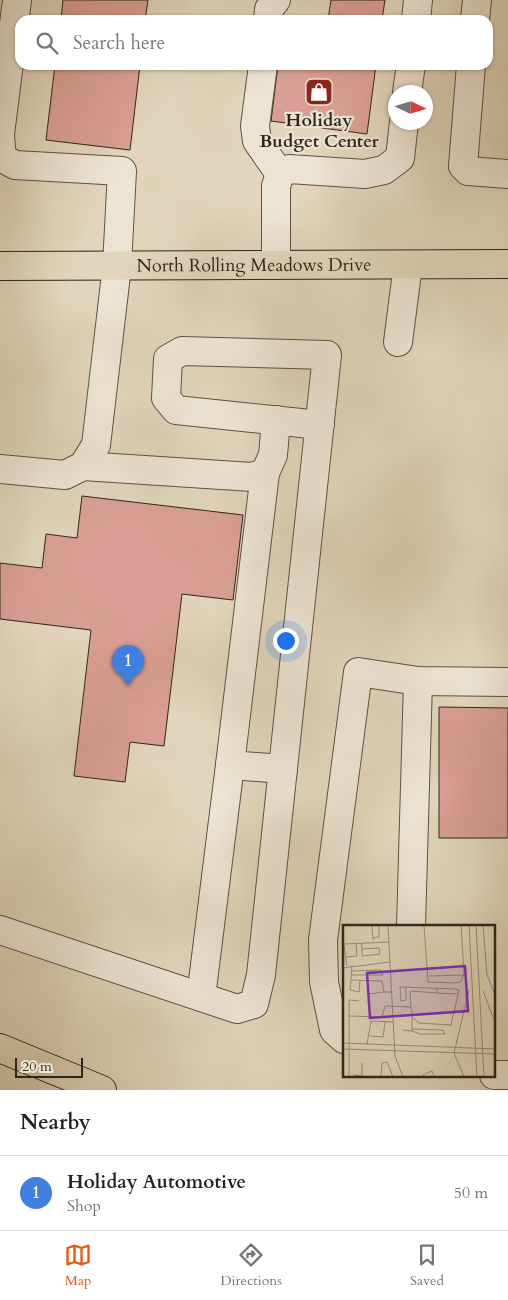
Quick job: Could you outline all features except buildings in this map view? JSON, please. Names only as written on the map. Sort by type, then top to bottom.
[{"type":"main road","name":"North Rolling Meadows Drive","points":[[0,266],[508,264]]},
{"type":"main road","points":[[0,1048],[102,1090]]},
{"type":"lane","points":[[15,15],[17,0]]},
{"type":"lane","points":[[268,15],[269,9],[276,0]]},
{"type":"lane","points":[[416,15],[418,0]]},
{"type":"lane","points":[[475,15],[476,0]]},
{"type":"lane","points":[[15,16],[0,135],[2,158],[15,166],[122,171],[117,266],[96,445],[83,466]]},
{"type":"lane","points":[[262,70],[256,126],[257,141],[280,174]]},
{"type":"lane","points":[[409,85],[410,70]]},
{"type":"lane","points":[[471,70],[464,166],[468,171],[508,174]]},
{"type":"lane","points":[[276,265],[276,186],[280,174],[289,169],[364,174],[384,170],[400,158],[403,130]]},
{"type":"lane","points":[[398,342],[408,265]]},
{"type":"lane","points":[[0,930],[238,1009],[254,1004],[260,976],[283,769],[320,425],[327,355],[182,352],[168,359],[166,398],[176,410],[320,425]]},
{"type":"lane","points":[[201,997],[265,473],[273,455],[276,420]]},
{"type":"lane","points":[[0,469],[65,475],[83,466],[252,477],[265,473]]},
{"type":"lane","points":[[343,1038],[334,1030],[324,982],[323,940],[358,672],[418,681],[508,682]]},
{"type":"lane","points":[[411,925],[418,681]]},
{"type":"lane","points":[[230,766],[283,769]]},
{"type":"place","name":"Holiday Budget Center","points":[[319,92]]},
{"type":"place","name":"Holiday Automotive","points":[[128,686]]}]
